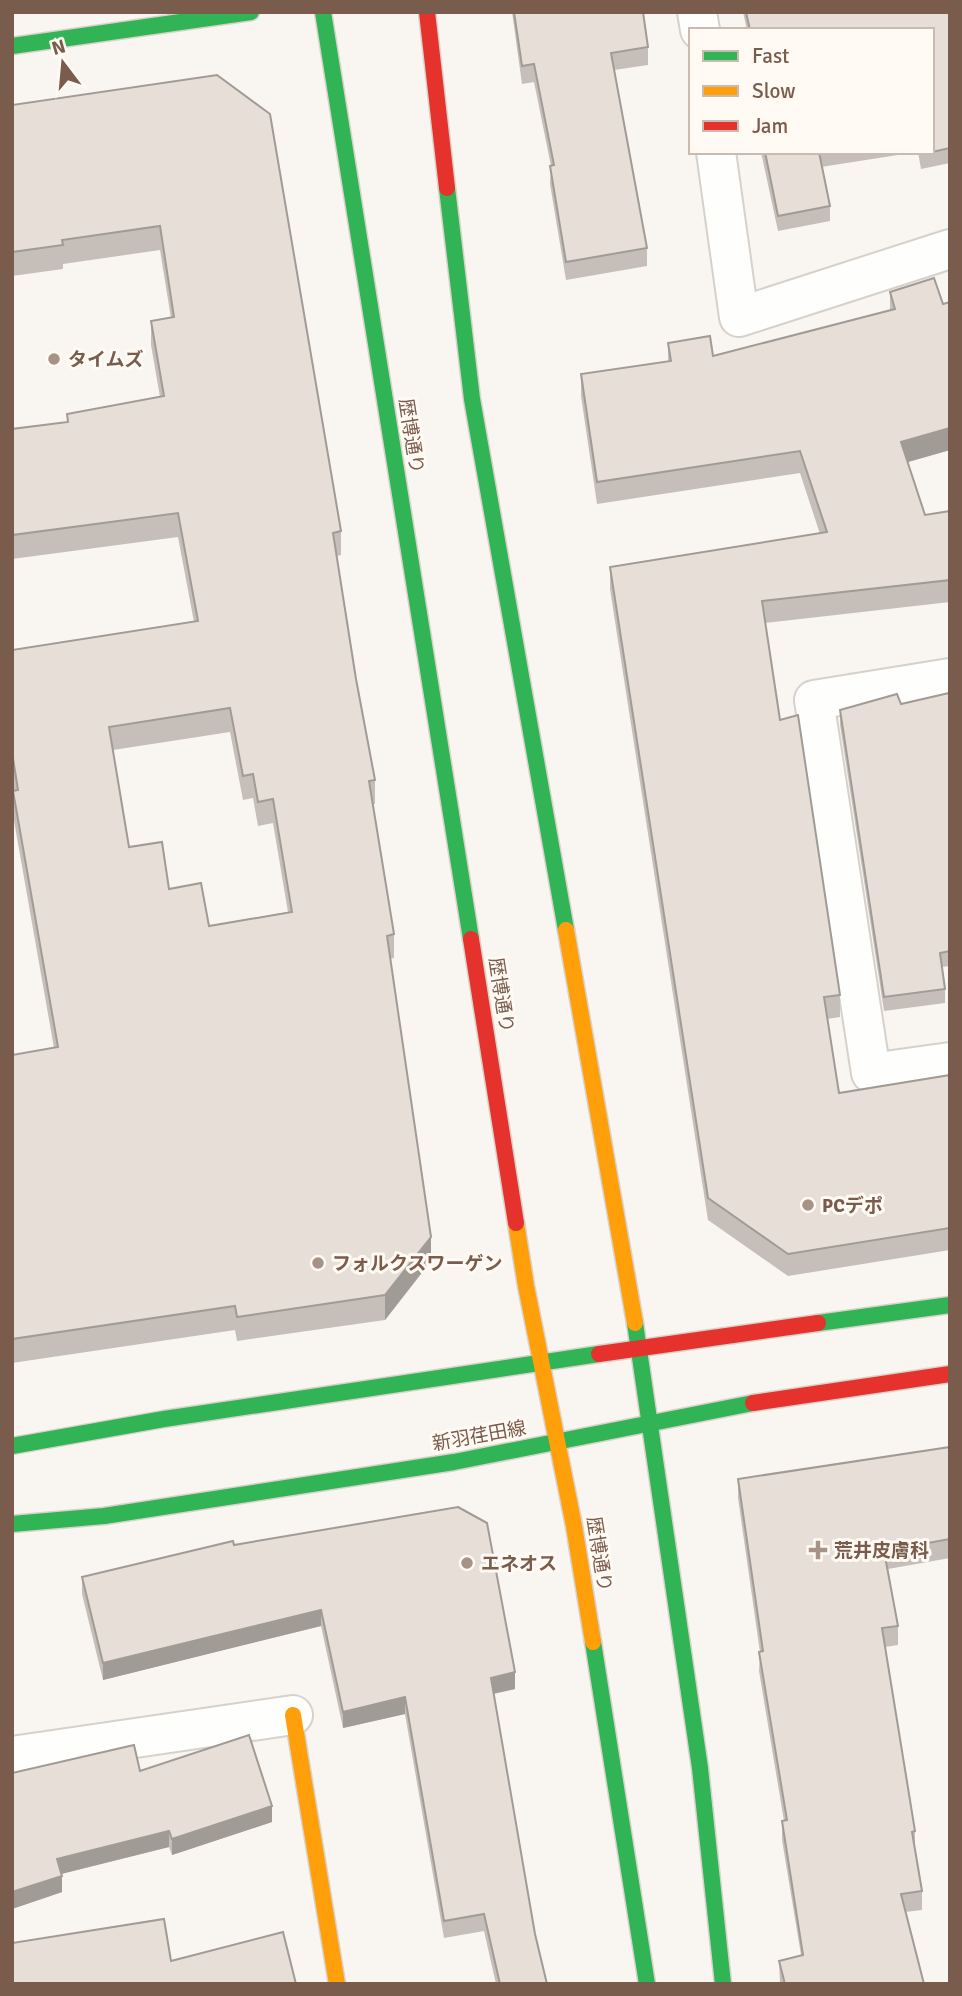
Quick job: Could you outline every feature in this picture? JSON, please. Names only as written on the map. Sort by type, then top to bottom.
[{"type":"street","points":[[12,46],[251,12]]},
{"type":"street","name":"歴博通り","points":[[323,12],[526,1286],[577,1540],[647,1984]]},
{"type":"street","points":[[427,12],[472,399],[627,1272],[700,1768],[723,1984]]},
{"type":"street","points":[[716,154],[739,317],[950,249]]},
{"type":"street","points":[[950,678],[814,700],[871,1073],[950,1062]]},
{"type":"street","points":[[12,1446],[164,1419],[950,1305]]},
{"type":"street","name":"新羽荏田線","points":[[12,1524],[104,1516],[454,1462],[739,1405],[950,1374]]},
{"type":"street","points":[[12,1756],[293,1715],[337,1984]]},
{"type":"building","points":[[514,12],[643,12],[648,47],[611,53],[647,248],[566,262],[550,166],[554,165],[534,64],[522,66]]},
{"type":"building","points":[[746,12],[950,12],[950,148],[934,152],[934,28],[750,28]]},
{"type":"building","points":[[217,75],[270,114],[341,531],[333,533],[375,780],[369,781],[394,934],[387,936],[431,1237],[385,1295],[237,1317],[235,1306],[12,1339],[12,1055],[58,1047],[13,791],[18,790],[12,752],[12,650],[198,621],[178,513],[12,535],[12,429],[68,422],[67,414],[164,396],[151,321],[174,317],[160,226],[62,240],[63,245],[12,252],[12,105]],"holes":[[[230,708],[243,776],[253,774],[258,802],[273,799],[292,912],[209,926],[201,883],[169,889],[162,842],[129,847],[109,727]]]},
{"type":"building","points":[[765,154],[819,154],[830,206],[778,216]]},
{"type":"building","points":[[934,278],[943,304],[950,302],[950,428],[901,442],[925,515],[950,511],[950,580],[762,601],[780,720],[798,715],[840,995],[824,997],[839,1093],[950,1075],[950,1228],[788,1254],[708,1198],[610,567],[827,532],[800,451],[597,482],[581,374],[671,361],[668,343],[710,336],[713,356],[895,309],[890,292]]},
{"type":"building","points":[[949,693],[950,951],[940,953],[945,989],[884,997],[840,710],[897,694],[901,704]]},
{"type":"building","points":[[950,1447],[950,1539],[884,1551],[898,1626],[882,1628],[915,1831],[912,1832],[922,1891],[901,1894],[924,1984],[785,1984],[779,1961],[803,1955],[782,1821],[787,1820],[759,1652],[763,1651],[738,1479]]},
{"type":"building","points":[[458,1507],[487,1523],[515,1672],[491,1678],[535,1934],[547,1984],[500,1984],[484,1914],[444,1921],[405,1697],[343,1712],[321,1610],[103,1663],[82,1577],[233,1541],[234,1545]]},
{"type":"building","points":[[249,1735],[272,1806],[172,1839],[169,1831],[57,1859],[62,1876],[12,1892],[12,1773],[134,1745],[140,1771]]},
{"type":"building","points":[[164,1919],[171,1961],[283,1932],[296,1984],[12,1984],[12,1943]]},
{"type":"traffic: fast","points":[[12,46],[251,12]]},
{"type":"traffic: fast","points":[[323,12],[471,939]]},
{"type":"traffic: fast","points":[[447,188],[472,399],[566,930]]},
{"type":"traffic: fast","points":[[818,1323],[950,1305]]},
{"type":"traffic: fast","points":[[635,1323],[700,1768],[723,1984]]},
{"type":"traffic: fast","points":[[12,1446],[164,1419],[599,1354]]},
{"type":"traffic: fast","points":[[12,1524],[104,1516],[454,1462],[753,1403]]},
{"type":"traffic: fast","points":[[593,1642],[647,1984]]},
{"type":"traffic: slow","points":[[566,930],[635,1323]]},
{"type":"traffic: slow","points":[[516,1223],[574,1526],[593,1642]]},
{"type":"traffic: slow","points":[[293,1715],[337,1984]]},
{"type":"traffic: jam","points":[[427,12],[447,188]]},
{"type":"traffic: jam","points":[[471,939],[516,1223]]},
{"type":"traffic: jam","points":[[599,1354],[818,1323]]},
{"type":"traffic: jam","points":[[753,1403],[950,1374]]},
{"type":"place","name":"タイムズ","points":[[54,359]]},
{"type":"place","name":"PCデポ","points":[[808,1205]]},
{"type":"place","name":"フォルクスワーゲン","points":[[318,1263]]},
{"type":"place","name":"荒井皮膚科","points":[[818,1550]]},
{"type":"place","name":"エネオス","points":[[467,1563]]}]
